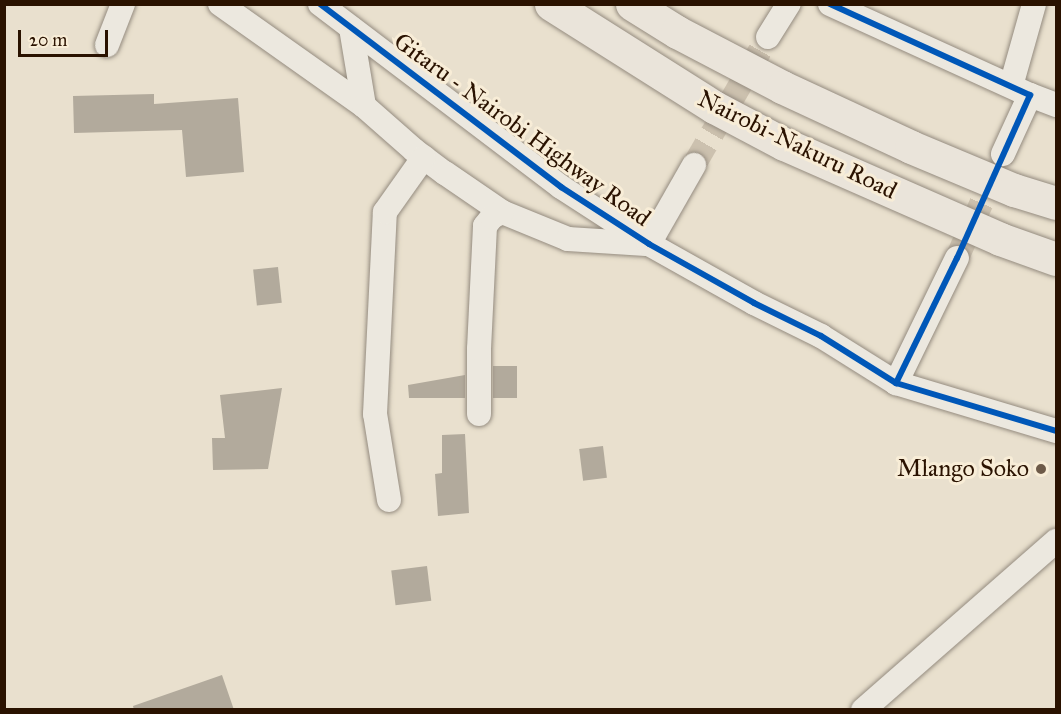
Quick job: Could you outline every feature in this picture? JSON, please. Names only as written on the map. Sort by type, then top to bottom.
[{"type":"highway","name":"Nairobi-Nakuru Road","points":[[551,4],[714,107],[784,144],[990,235],[1056,259]]},
{"type":"highway","name":"Nairobi-Nakuru Road","points":[[632,4],[677,32],[803,97],[911,147],[1014,190],[1056,203]]},
{"type":"street","points":[[106,45],[123,4]]},
{"type":"street","points":[[220,4],[364,106],[424,157],[502,212],[568,239],[649,244],[694,165]]},
{"type":"street","name":"Gitaru - Nairobi Highway Road","points":[[320,4],[561,187],[649,244],[754,303],[821,336],[896,383],[1056,431]]},
{"type":"street","points":[[768,37],[789,4]]},
{"type":"street","points":[[830,4],[1056,105]]},
{"type":"street","points":[[1003,154],[1021,90],[1034,4]]},
{"type":"street","points":[[351,28],[364,106]]},
{"type":"street","points":[[389,500],[375,414],[385,212],[424,157]]},
{"type":"street","points":[[479,414],[477,386],[485,226],[492,217],[502,212]]},
{"type":"street","points":[[896,383],[957,258]]},
{"type":"street","points":[[863,710],[934,645],[1056,541]]},
{"type":"building","points":[[154,94],[154,104],[238,98],[244,172],[186,177],[182,130],[74,133],[73,96]]},
{"type":"building","points":[[278,267],[282,303],[257,305],[253,270]]},
{"type":"building","points":[[493,366],[517,366],[517,398],[493,398]]},
{"type":"building","points":[[465,375],[465,398],[409,398],[408,385]]},
{"type":"building","points":[[282,388],[268,469],[213,470],[212,438],[225,438],[220,395]]},
{"type":"building","points":[[465,434],[469,513],[438,516],[435,474],[442,473],[442,435]]},
{"type":"building","points":[[603,446],[607,478],[583,481],[579,449]]},
{"type":"building","points":[[427,566],[431,601],[396,605],[391,570]]},
{"type":"building","points":[[222,675],[234,710],[134,710],[133,706]]},
{"type":"tunnel","points":[[694,165],[768,37]]},
{"type":"tunnel","points":[[957,258],[1003,154]]},
{"type":"cycle path","points":[[320,4],[561,187],[649,244],[754,303],[821,336],[896,383],[1056,431]]},
{"type":"cycle path","points":[[830,4],[1030,95],[957,258],[896,383]]},
{"type":"place","name":"Mlango Soko","points":[[1041,469]]}]
